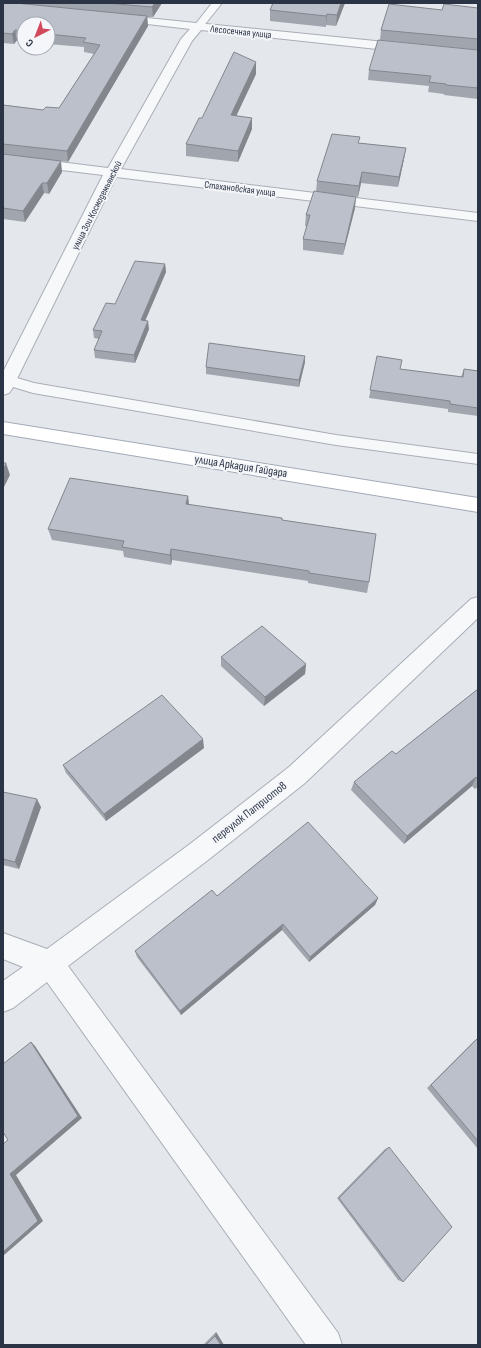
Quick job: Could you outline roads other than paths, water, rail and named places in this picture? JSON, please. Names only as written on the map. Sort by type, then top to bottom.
[{"type":"main road","name":"улица Аркадия Гайдара","points":[[3,428],[478,505]]},
{"type":"street","name":"Лесосечная улица","points":[[105,17],[416,49]]},
{"type":"street","name":"улица Зои Космодемьянской","points":[[5,385],[112,172],[187,39],[199,26]]},
{"type":"street","name":"Стахановская улица","points":[[3,159],[478,217]]},
{"type":"street","name":"переулок Патриотов","points":[[3,998],[199,852],[297,775],[478,605]]},
{"type":"street","points":[[3,946],[50,963],[326,1345]]},
{"type":"lane","points":[[199,26],[217,3]]},
{"type":"lane","points":[[5,385],[33,388],[328,438],[478,459]]}]
